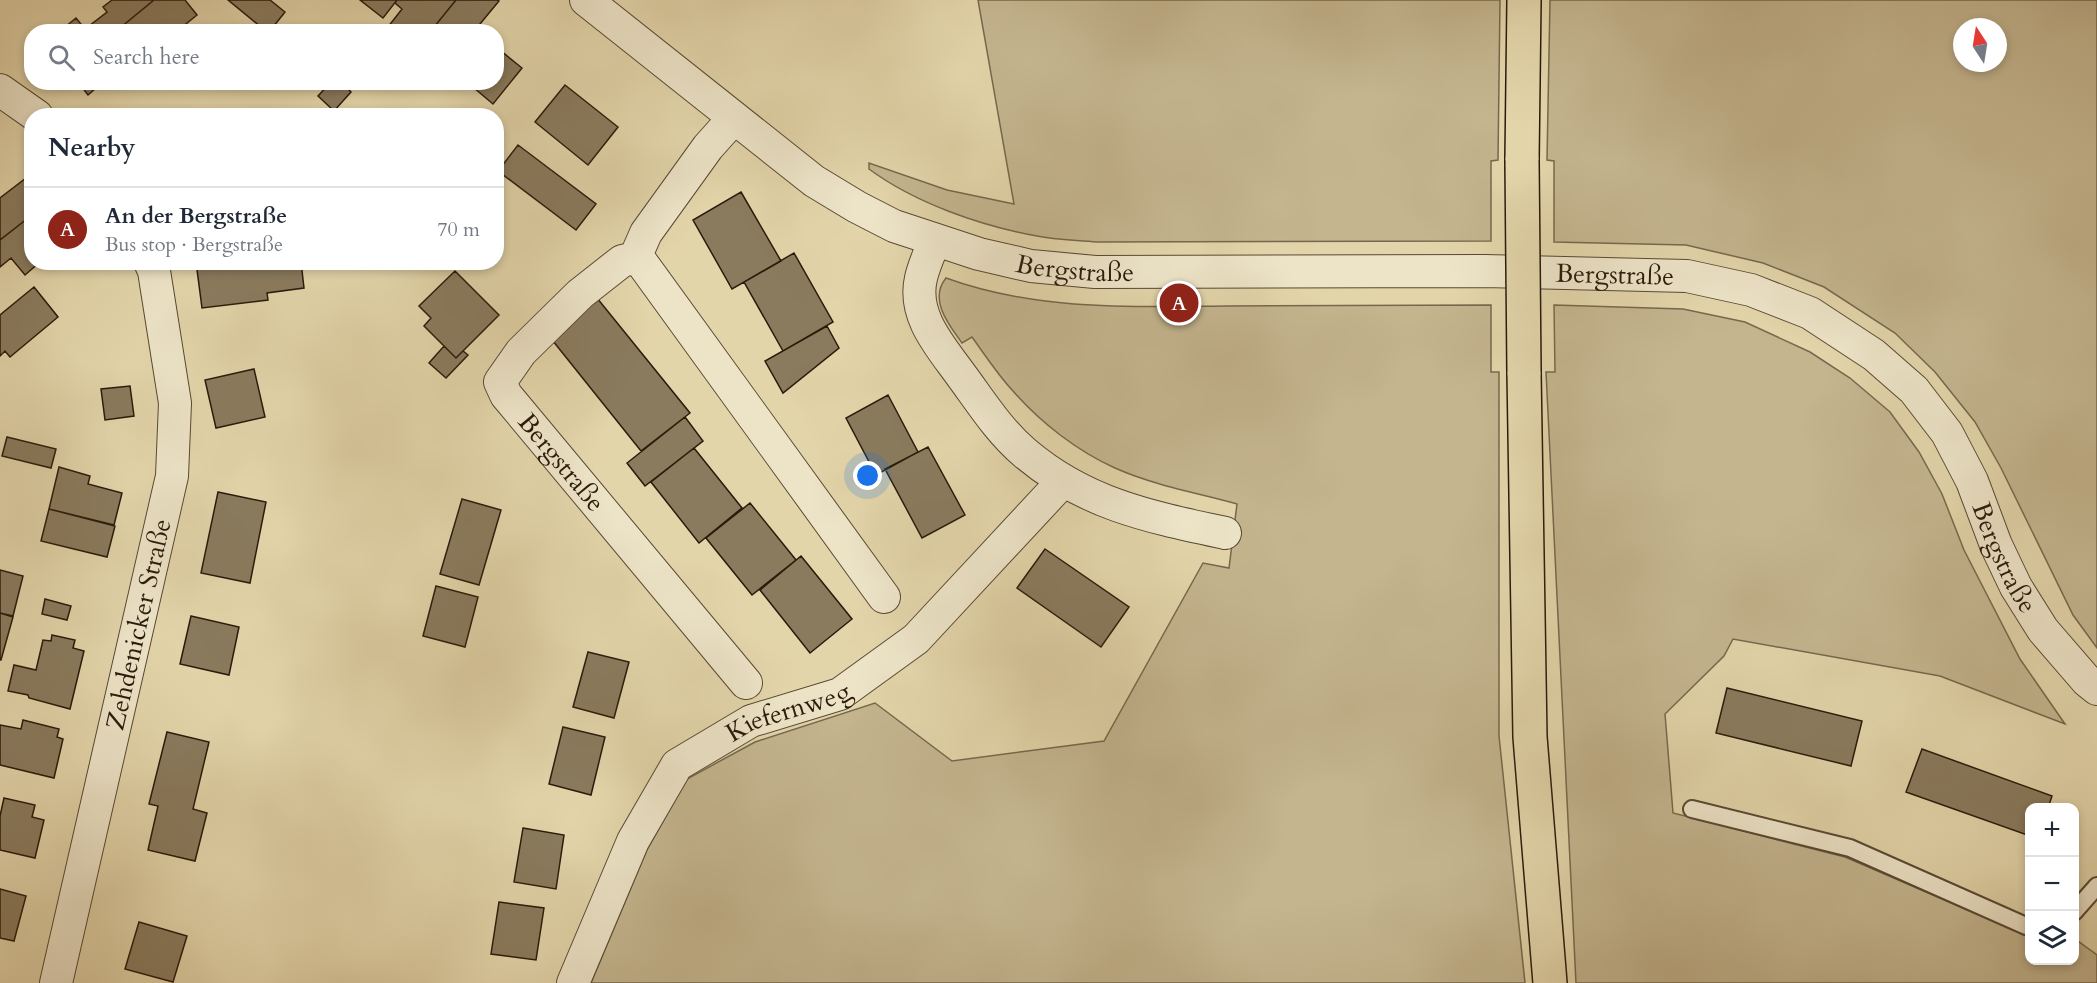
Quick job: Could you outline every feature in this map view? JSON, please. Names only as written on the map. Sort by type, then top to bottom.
[{"type":"main road","points":[[1524,0],[1522,160],[1530,737],[1550,983]]},
{"type":"street","name":"Bergstraße","points":[[586,0],[814,181],[894,226],[979,254],[1031,266],[1095,273],[1485,272],[1687,276],[1751,291],[1810,313],[1874,355],[1914,390],[1947,433],[1972,481],[1996,544],[2016,587],[2043,630],[2087,681],[2097,689]]},
{"type":"street","points":[[0,90],[26,108]]},
{"type":"street","points":[[734,118],[708,147],[646,233],[635,258],[642,263],[884,597]]},
{"type":"street","points":[[935,240],[920,280],[919,298],[924,317],[934,338],[996,422],[1024,452],[1063,481],[1105,502],[1153,518],[1225,533]]},
{"type":"street","name":"Bergstraße","points":[[635,258],[622,261],[580,294],[521,352],[500,382],[506,395],[746,683]]},
{"type":"street","name":"Zehdenicker Straße","points":[[56,983],[172,476],[175,403],[154,270]]},
{"type":"street","name":"Kiefernweg","points":[[573,983],[633,841],[677,765],[751,721],[840,694],[916,639],[1063,481]]},
{"type":"lane","points":[[1692,809],[1850,848],[2025,927]]},
{"type":"lane","points":[[2075,911],[2097,886]]},
{"type":"shaded area","points":[[978,0],[1500,0],[1498,160],[1491,161],[1491,241],[1097,242],[1016,232],[949,212],[928,203],[869,169],[869,163],[947,190],[1014,204]]},
{"type":"shaded area","points":[[1550,0],[2097,0],[2097,648],[2073,615],[2001,468],[1975,422],[1935,372],[1895,333],[1824,287],[1763,263],[1686,245],[1554,242],[1554,161],[1547,160]]},
{"type":"shaded area","points":[[946,278],[980,289],[1015,296],[1084,305],[1155,307],[1491,305],[1491,372],[1499,372],[1499,736],[1525,983],[591,983],[647,850],[687,779],[755,742],[875,703],[952,761],[1104,741],[1203,563],[1229,568],[1237,504],[1130,474],[1101,461],[1060,435],[1013,391],[972,337],[962,343],[947,321],[940,304],[941,286]]},
{"type":"shaded area","points":[[1554,305],[1683,309],[1745,322],[1810,352],[1850,378],[1890,412],[1919,452],[1942,494],[1964,550],[2020,659],[2065,724],[1940,676],[1733,639],[1724,656],[1665,714],[1673,813],[1845,857],[2025,935],[2025,965],[2079,965],[2079,942],[2097,955],[2097,983],[1576,983],[1546,372],[1555,372]]},
{"type":"building","points":[[112,0],[154,0],[125,24],[91,24],[107,12],[103,7]]},
{"type":"building","points":[[154,0],[185,0],[197,15],[186,24],[125,24]]},
{"type":"building","points":[[228,0],[270,0],[285,12],[275,24],[257,24]]},
{"type":"building","points":[[360,0],[397,0],[383,18]]},
{"type":"building","points":[[397,0],[456,0],[436,24],[390,24],[402,9],[395,3]]},
{"type":"building","points":[[456,0],[499,1],[480,24],[436,24]]},
{"type":"building","points":[[76,18],[81,24],[69,24]]},
{"type":"building","points":[[504,53],[522,68],[493,104],[476,90],[504,90]]},
{"type":"building","points":[[565,85],[618,127],[588,165],[535,122]]},
{"type":"building","points":[[84,90],[94,90],[88,95]]},
{"type":"building","points":[[324,90],[349,90],[351,92],[337,108],[331,108],[318,96]]},
{"type":"building","points":[[518,145],[596,204],[576,230],[504,176],[504,163]]},
{"type":"building","points":[[24,180],[24,221],[0,240],[0,198]]},
{"type":"building","points":[[741,192],[781,261],[732,289],[693,220]]},
{"type":"building","points":[[24,221],[24,270],[31,270],[25,275],[11,258],[0,267],[0,240]]},
{"type":"building","points":[[794,253],[833,322],[783,351],[744,282]]},
{"type":"building","points":[[197,270],[302,270],[304,288],[267,293],[268,300],[202,308]]},
{"type":"building","points":[[455,271],[499,315],[456,358],[424,326],[431,318],[419,306]]},
{"type":"building","points":[[34,287],[58,317],[10,357],[5,351],[0,356],[0,315]]},
{"type":"building","points":[[597,298],[690,413],[641,451],[549,336]]},
{"type":"building","points":[[827,326],[839,348],[783,393],[765,361]]},
{"type":"building","points":[[444,346],[456,358],[463,351],[468,355],[446,378],[429,363]]},
{"type":"building","points":[[254,369],[265,417],[216,428],[205,380]]},
{"type":"building","points":[[130,386],[134,416],[105,420],[101,389]]},
{"type":"building","points":[[888,395],[918,452],[876,475],[846,418]]},
{"type":"building","points":[[685,417],[703,441],[645,486],[627,463]]},
{"type":"building","points":[[7,437],[56,449],[51,468],[2,456]]},
{"type":"building","points":[[928,447],[965,515],[922,538],[885,469]]},
{"type":"building","points":[[694,448],[742,508],[699,543],[651,482]]},
{"type":"building","points":[[59,467],[90,476],[88,484],[122,493],[114,525],[49,509]]},
{"type":"building","points":[[218,492],[266,502],[250,583],[201,573]]},
{"type":"building","points":[[462,499],[501,510],[479,585],[440,574]]},
{"type":"building","points":[[750,503],[796,560],[752,595],[706,538]]},
{"type":"building","points":[[49,509],[115,526],[107,557],[41,541]]},
{"type":"building","points":[[1045,549],[1129,607],[1101,647],[1017,588]]},
{"type":"building","points":[[801,556],[852,619],[810,653],[760,590]]},
{"type":"building","points":[[0,570],[23,576],[13,616],[0,613]]},
{"type":"building","points":[[436,586],[478,597],[465,647],[423,636]]},
{"type":"building","points":[[45,599],[71,606],[67,620],[42,614]]},
{"type":"building","points":[[0,613],[13,617],[1,660],[0,660]]},
{"type":"building","points":[[191,616],[239,627],[229,675],[180,664]]},
{"type":"building","points":[[52,635],[75,640],[73,648],[84,651],[70,709],[8,691],[14,665],[36,670],[43,640],[51,641]]},
{"type":"building","points":[[588,652],[629,662],[614,718],[573,707]]},
{"type":"building","points":[[1727,688],[1862,721],[1851,766],[1716,733]]},
{"type":"building","points":[[23,720],[59,729],[57,737],[63,739],[54,778],[0,765],[0,725],[21,729]]},
{"type":"building","points":[[563,727],[605,737],[591,795],[549,784]]},
{"type":"building","points":[[167,732],[209,742],[193,809],[207,813],[195,861],[148,850],[158,806],[149,804]]},
{"type":"building","points":[[1922,749],[2052,796],[2050,803],[2025,803],[2025,834],[1906,792]]},
{"type":"building","points":[[4,798],[35,805],[32,817],[44,820],[35,858],[0,850],[0,816]]},
{"type":"building","points":[[523,828],[564,835],[556,889],[514,882]]},
{"type":"building","points":[[0,889],[26,896],[14,941],[0,938]]},
{"type":"building","points":[[499,902],[544,908],[536,960],[491,954]]},
{"type":"building","points":[[139,922],[187,936],[173,982],[125,969]]},
{"type":"place","name":"An der Bergstraße","points":[[1179,303]]}]
